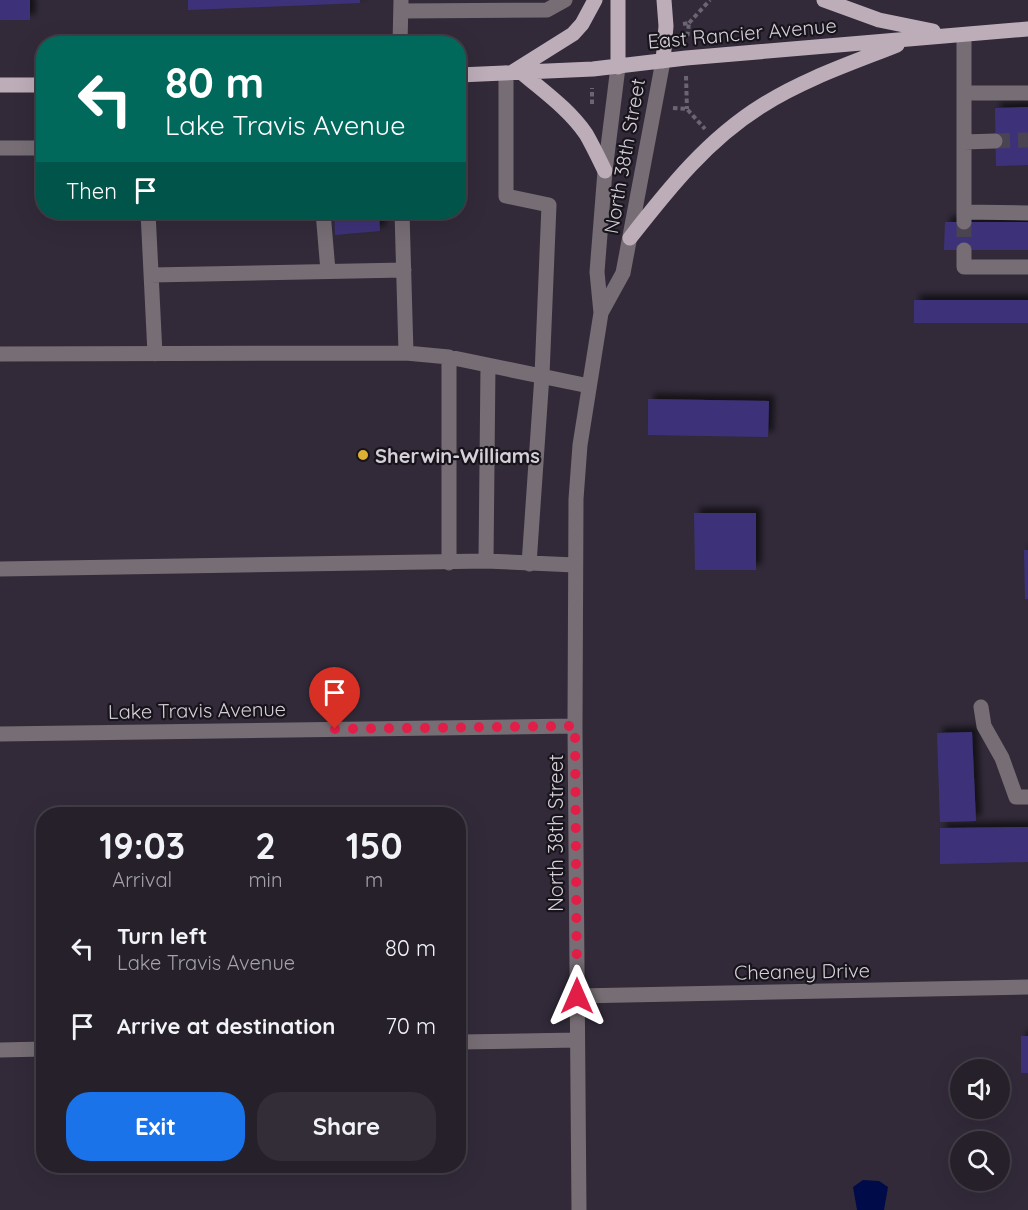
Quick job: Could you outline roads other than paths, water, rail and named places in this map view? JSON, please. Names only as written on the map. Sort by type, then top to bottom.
[{"type":"main road","points":[[595,0],[582,24],[573,34],[513,73],[568,112],[578,123],[605,171]]},
{"type":"main road","name":"North 38th Street","points":[[618,0],[618,67]]},
{"type":"main road","name":"North 38th Street","points":[[663,61],[666,26],[664,0]]},
{"type":"main road","points":[[824,0],[879,20],[960,35]]},
{"type":"main road","name":"East Rancier Avenue","points":[[466,75],[618,67],[663,61],[1028,29]]},
{"type":"main road","points":[[630,238],[693,162],[715,141],[763,105],[820,76],[911,39]]},
{"type":"main road","points":[[0,85],[36,85]]},
{"type":"street","points":[[400,36],[401,6],[547,10],[562,4],[565,0]]},
{"type":"street","points":[[960,35],[964,93],[964,217],[1028,213]]},
{"type":"street","name":"North 38th Street","points":[[601,313],[623,273],[663,61]]},
{"type":"street","name":"North 38th Street","points":[[579,1210],[575,565],[580,445],[601,313],[597,272],[605,171],[618,67]]},
{"type":"street","points":[[513,73],[506,196],[549,205],[542,375],[530,564]]},
{"type":"street","points":[[964,93],[1028,93]]},
{"type":"street","points":[[964,142],[995,141]]},
{"type":"street","points":[[0,148],[36,148]]},
{"type":"street","points":[[148,219],[155,354]]},
{"type":"street","points":[[324,219],[328,271]]},
{"type":"street","points":[[402,219],[406,353]]},
{"type":"street","points":[[964,250],[964,267],[1028,267]]},
{"type":"street","points":[[151,275],[404,270]]},
{"type":"street","points":[[0,354],[406,353],[449,357],[589,386]]},
{"type":"street","points":[[449,357],[449,563]]},
{"type":"street","points":[[486,561],[488,365]]},
{"type":"street","points":[[0,569],[486,561],[575,565]]},
{"type":"street","points":[[981,707],[984,726],[1002,758],[1016,797],[1028,797]]},
{"type":"street","name":"Lake Travis Avenue","points":[[0,734],[575,726]]},
{"type":"street","name":"Cheaney Drive","points":[[577,996],[1028,987]]},
{"type":"street","points":[[466,1042],[577,1040]]},
{"type":"street","points":[[0,1050],[36,1049]]},
{"type":"tunnel","points":[[995,141],[1028,140]]},
{"type":"tunnel","points":[[964,222],[964,250]]},
{"type":"place","name":"Sherwin-Williams","points":[[363,455]]}]
